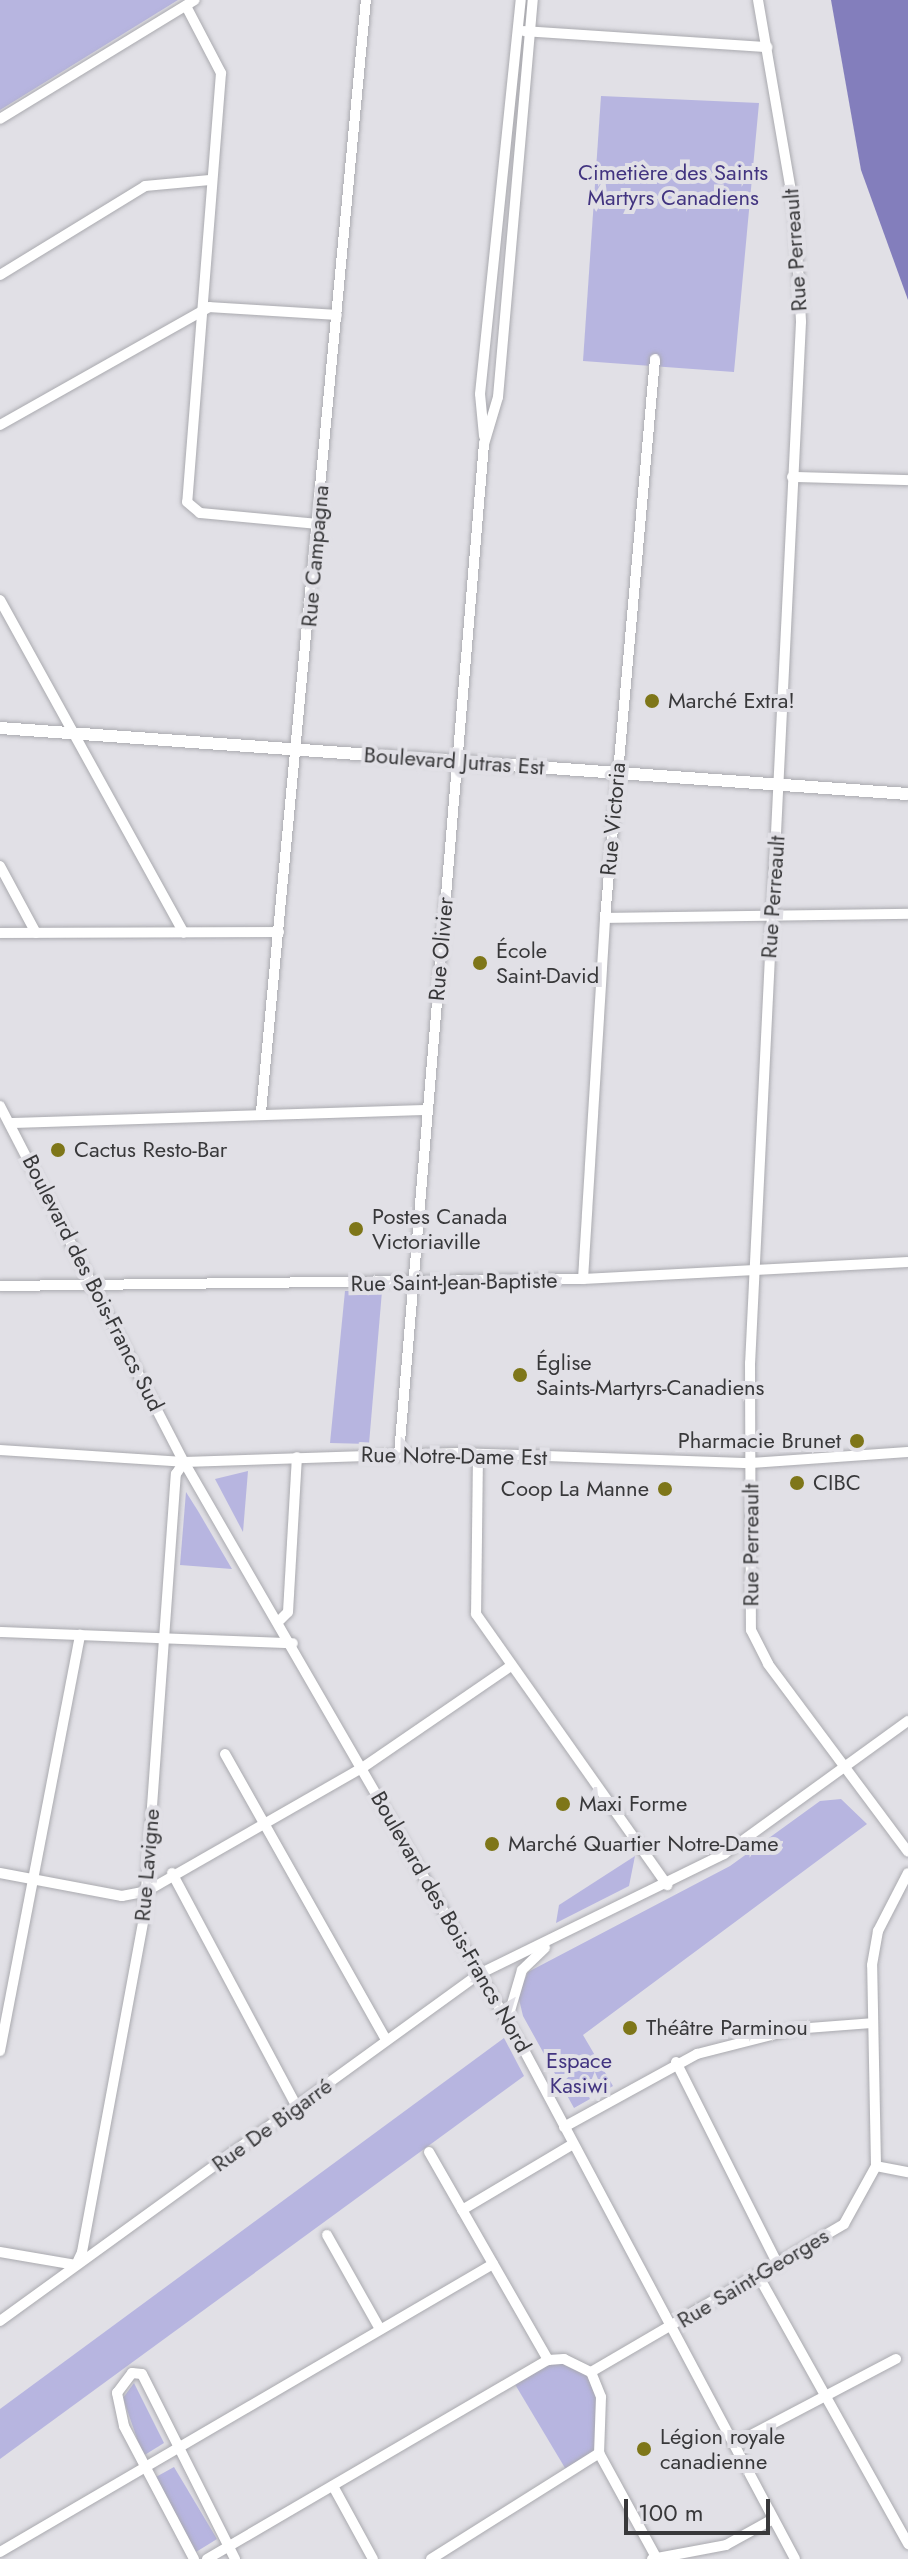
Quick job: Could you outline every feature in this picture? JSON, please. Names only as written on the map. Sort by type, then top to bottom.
[{"type":"main road","name":"Boulevard Jutras Est","points":[[0,728],[908,794]]},
{"type":"street","name":"Rue Campagna","points":[[261,1112],[366,0]]},
{"type":"street","name":"Rue Olivier","points":[[399,1454],[484,444],[480,394],[521,0]]},
{"type":"street","name":"Rue Olivier","points":[[484,444],[498,397],[533,0]]},
{"type":"street","name":"Rue Perreault","points":[[758,0],[799,247],[781,785],[771,915],[754,1273],[751,1463],[753,1637],[844,1769],[908,1852]]},
{"type":"street","points":[[0,119],[190,3],[220,61],[198,315],[189,507],[318,524]]},
{"type":"street","points":[[518,30],[767,47]]},
{"type":"street","points":[[0,275],[145,186],[210,180]]},
{"type":"street","points":[[0,425],[198,315],[225,304],[337,315]]},
{"type":"street","name":"Rue Victoria","points":[[583,1279],[605,918],[655,359]]},
{"type":"street","points":[[792,477],[908,480]]},
{"type":"street","points":[[0,600],[184,933]]},
{"type":"street","points":[[0,866],[36,933]]},
{"type":"street","points":[[605,918],[908,914]]},
{"type":"street","points":[[0,933],[279,932]]},
{"type":"street","name":"Boulevard des Bois-Francs Sud","points":[[0,1106],[96,1285],[184,1462]]},
{"type":"street","points":[[10,1123],[261,1112],[427,1110]]},
{"type":"street","name":"Rue Saint-Jean-Baptiste","points":[[0,1286],[583,1279],[754,1273],[908,1262]]},
{"type":"street","name":"Rue Notre-Dame Est","points":[[0,1450],[184,1462],[478,1454],[751,1463],[908,1452]]},
{"type":"street","points":[[478,1454],[471,1590],[476,1614],[508,1668],[667,1885]]},
{"type":"street","points":[[280,1620],[288,1612],[297,1457]]},
{"type":"street","name":"Boulevard des Bois-Francs Nord","points":[[184,1462],[280,1620],[507,2021],[795,2559]]},
{"type":"street","name":"Rue Lavigne","points":[[76,2265],[147,1891],[176,1474],[184,1462]]},
{"type":"street","points":[[0,1632],[293,1643]]},
{"type":"street","points":[[0,2051],[80,1635]]},
{"type":"street","points":[[0,1873],[122,1896],[147,1891],[172,1873],[362,1768],[508,1668]]},
{"type":"street","name":"Rue De Bigarré","points":[[0,2321],[479,1974],[667,1885],[844,1769],[908,1721]]},
{"type":"street","points":[[225,1754],[386,2040]]},
{"type":"street","points":[[172,1873],[297,2107]]},
{"type":"street","points":[[908,1873],[878,1931],[873,2023],[876,2166],[908,2172]]},
{"type":"street","name":"Rue De Bigarré","points":[[507,2021],[522,1970],[551,1942]]},
{"type":"street","points":[[564,2127],[676,2062],[748,2038],[873,2023]]},
{"type":"street","points":[[676,2062],[778,2265]]},
{"type":"street","points":[[462,2210],[573,2144]]},
{"type":"street","points":[[429,2152],[548,2360]]},
{"type":"street","name":"Rue Saint-Georges","points":[[591,2372],[759,2277],[844,2224],[876,2166]]},
{"type":"street","points":[[327,2235],[380,2329]]},
{"type":"street","points":[[0,2252],[76,2265]]},
{"type":"street","points":[[0,2552],[493,2264]]},
{"type":"street","points":[[759,2277],[908,2544]]},
{"type":"street","points":[[207,2559],[548,2360],[564,2359],[591,2372],[601,2397],[599,2453],[654,2558],[726,2545],[773,2519]]},
{"type":"street","points":[[734,2444],[896,2359]]},
{"type":"street","points":[[194,2559],[143,2469],[117,2393],[132,2373],[142,2374],[175,2451],[235,2559]]},
{"type":"street","points":[[431,2559],[599,2453]]},
{"type":"street","points":[[333,2486],[373,2559]]},
{"type":"green space","points":[[0,0],[178,0],[0,110]]},
{"type":"green space","name":"Cimetière des Saints Martyrs Canadiens","points":[[601,96],[759,103],[734,372],[583,361]]},
{"type":"green space","points":[[345,1291],[382,1291],[369,1444],[330,1443]]},
{"type":"green space","points":[[248,1471],[243,1532],[215,1479]]},
{"type":"green space","points":[[186,1492],[198,1511],[232,1569],[180,1565]]},
{"type":"green space","name":"Espace Kasiwi","points":[[841,1799],[867,1824],[583,2035],[613,2086],[574,2108],[523,2016],[518,1995],[528,1972],[730,1866],[820,1801]]},
{"type":"green space","points":[[635,1856],[629,1886],[556,1923],[559,1905]]},
{"type":"green space","points":[[504,2038],[524,2076],[0,2459],[0,2409]]},
{"type":"green space","points":[[548,2360],[579,2364],[597,2384],[599,2453],[568,2473],[513,2381]]},
{"type":"green space","points":[[134,2383],[164,2443],[143,2456],[123,2398]]},
{"type":"green space","points":[[174,2467],[217,2539],[196,2552],[156,2477]]},
{"type":"shaded area","points":[[831,0],[908,0],[908,300],[861,170]]},
{"type":"place","name":"Marché Extra!","points":[[652,701]]},
{"type":"place","name":"École Saint-David","points":[[480,963]]},
{"type":"place","name":"Cactus Resto-Bar","points":[[58,1150]]},
{"type":"place","name":"Postes Canada Victoriaville","points":[[356,1229]]},
{"type":"place","name":"Église Saints-Martyrs-Canadiens","points":[[520,1375]]},
{"type":"place","name":"Pharmacie Brunet","points":[[857,1441]]},
{"type":"place","name":"CIBC","points":[[797,1483]]},
{"type":"place","name":"Coop La Manne","points":[[665,1489]]},
{"type":"place","name":"Maxi Forme","points":[[563,1804]]},
{"type":"place","name":"Marché Quartier Notre-Dame","points":[[492,1844]]},
{"type":"place","name":"Théâtre Parminou","points":[[630,2028]]},
{"type":"place","name":"Légion royale canadienne","points":[[644,2449]]}]
